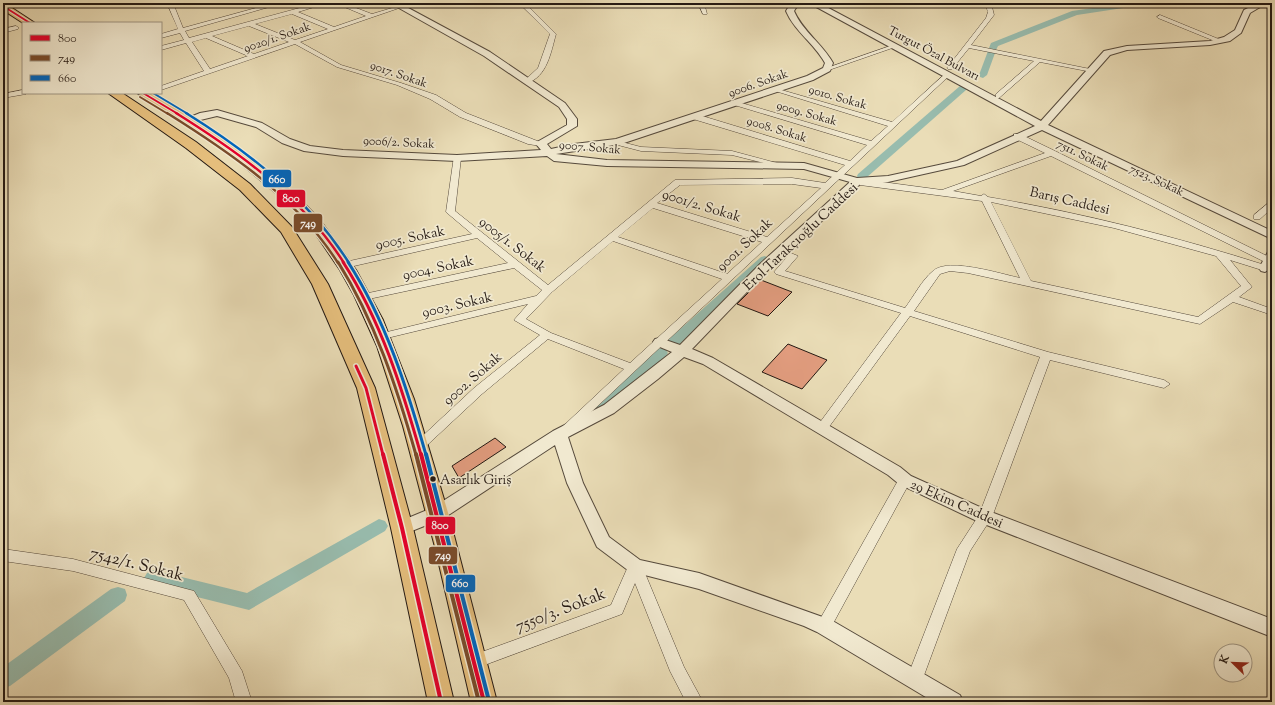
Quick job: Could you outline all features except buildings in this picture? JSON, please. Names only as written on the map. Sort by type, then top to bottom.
[{"type":"highway","points":[[3,5],[28,22]]},
{"type":"highway","points":[[3,19],[20,30]]},
{"type":"highway","points":[[115,94],[191,145],[245,187],[287,230],[320,284],[366,388],[402,528],[441,702]]},
{"type":"highway","points":[[152,94],[268,177],[313,220],[345,265],[364,297],[382,336],[404,396],[419,446],[438,513],[484,702]]},
{"type":"street","points":[[3,5],[9,3]]},
{"type":"street","points":[[170,3],[182,30],[208,72]]},
{"type":"street","points":[[162,36],[280,3]]},
{"type":"street","points":[[162,48],[324,3]]},
{"type":"street","points":[[338,3],[373,16]]},
{"type":"street","points":[[522,3],[553,34],[540,71],[536,76],[527,81]]},
{"type":"street","points":[[701,3],[705,13]]},
{"type":"street","points":[[795,3],[790,11],[793,21],[807,37],[821,48],[829,63],[827,69]]},
{"type":"street","name":"Turgut Özal Bulvarı","points":[[813,3],[895,46],[999,96],[1044,123]]},
{"type":"street","name":"Turgut Özal Bulvarı","points":[[821,3],[832,5],[1044,123]]},
{"type":"street","name":"9001. Sokak","points":[[559,435],[839,176],[949,71],[966,46],[991,17],[991,10],[988,3]]},
{"type":"street","name":"Erol Tarakçıoğlu Caddesi","points":[[402,528],[438,513],[559,435],[609,409],[653,376],[682,351],[764,267],[841,198],[857,181],[888,179],[960,163],[1044,123],[1107,53],[1127,48],[1219,41],[1233,36],[1238,31],[1247,12],[1263,3]]},
{"type":"street","name":"9020/1. Sokak","points":[[162,88],[373,16],[397,5]]},
{"type":"street","name":"9007. Sokak","points":[[397,5],[487,54],[562,106],[572,119],[572,126],[560,134],[547,138],[541,144],[554,158],[566,161],[607,163],[804,166],[857,181]]},
{"type":"street","points":[[293,12],[335,29]]},
{"type":"street","points":[[1160,17],[1219,41]]},
{"type":"street","name":"9017. Sokak","points":[[250,24],[295,42],[338,66],[399,84],[433,97],[463,115],[531,142],[541,144]]},
{"type":"street","points":[[3,31],[20,30]]},
{"type":"street","points":[[207,36],[254,56]]},
{"type":"street","points":[[827,69],[895,46]]},
{"type":"street","points":[[966,46],[1092,70]]},
{"type":"street","points":[[999,96],[1039,60]]},
{"type":"street","name":"9006. Sokak","points":[[617,142],[776,90],[810,78],[827,69]]},
{"type":"street","name":"9010. Sokak","points":[[776,90],[893,125]]},
{"type":"street","points":[[3,96],[22,92]]},
{"type":"street","name":"9009. Sokak","points":[[735,104],[873,144]]},
{"type":"street","name":"9006/2. Sokak","points":[[188,120],[217,112],[259,125],[286,141],[308,149],[379,155],[457,158],[498,157],[548,153],[617,142]]},
{"type":"street","name":"9008. Sokak","points":[[696,117],[851,164]]},
{"type":"street","points":[[1044,123],[1257,217],[1272,231]]},
{"type":"street","name":"7523. Sokak","points":[[1044,123],[1272,231]]},
{"type":"street","name":"7511. Sokak","points":[[1017,136],[1270,266]]},
{"type":"street","name":"9007. Sokak","points":[[617,142],[641,149],[732,153],[780,165]]},
{"type":"street","points":[[945,192],[990,174],[1052,153]]},
{"type":"street","name":"9005/1. Sokak","points":[[457,158],[450,212],[548,290],[519,320],[547,335],[632,368]]},
{"type":"street","points":[[548,290],[678,182],[792,180],[827,186]]},
{"type":"street","name":"Barış Caddesi","points":[[857,181],[984,197],[1095,221],[1270,266]]},
{"type":"street","points":[[984,197],[1027,283]]},
{"type":"street","points":[[1257,217],[1272,203]]},
{"type":"street","name":"9001/2. Sokak","points":[[650,204],[768,241]]},
{"type":"street","name":"9005. Sokak","points":[[345,265],[480,235]]},
{"type":"street","points":[[610,237],[729,278]]},
{"type":"street","points":[[781,252],[793,256],[779,272],[1046,355],[1164,384]]},
{"type":"street","points":[[822,428],[937,272],[949,268],[1027,283],[1200,321],[1247,287],[1219,253]]},
{"type":"street","name":"9004. Sokak","points":[[364,297],[517,264]]},
{"type":"street","points":[[1231,298],[1272,312]]},
{"type":"street","name":"9003. Sokak","points":[[382,336],[538,299]]},
{"type":"street","name":"9002. Sokak","points":[[419,446],[478,391],[547,335]]},
{"type":"street","name":"29 Ekim Caddesi","points":[[660,342],[708,361],[894,471],[905,480],[985,517],[1272,628]]},
{"type":"street","points":[[915,678],[964,549],[985,517],[1046,355]]},
{"type":"street","points":[[559,435],[575,483],[604,542],[635,566],[699,581],[824,626],[954,702]]},
{"type":"street","points":[[824,626],[905,480]]},
{"type":"street","name":"7542/1. Sokak","points":[[3,555],[72,565],[190,595],[236,676],[244,702]]},
{"type":"street","points":[[635,566],[678,671],[694,702]]},
{"type":"street","name":"7550/3. Sokak","points":[[474,662],[617,609],[635,566]]},
{"type":"waterway","points":[[993,48],[994,45],[1075,13],[1143,3]]},
{"type":"waterway","points":[[983,75],[991,53]]},
{"type":"waterway","points":[[862,176],[963,88]]},
{"type":"waterway","points":[[675,341],[765,260]]},
{"type":"waterway","points":[[595,412],[661,353]]},
{"type":"waterway","points":[[153,578],[249,602],[379,526]]},
{"type":"waterway","points":[[3,679],[118,595]]},
{"type":"transit line","name":"800","points":[[3,6],[28,22]]},
{"type":"transit line","name":"800","points":[[145,94],[212,136],[256,168],[276,185],[315,223],[335,249],[353,277],[369,307],[382,338],[415,433],[448,553],[484,702]]},
{"type":"transit line","name":"660","points":[[155,94],[220,135],[282,183],[319,221],[340,248],[358,276],[387,337],[410,400],[445,524],[489,701]]},
{"type":"transit line","name":"749","points":[[140,97],[186,125],[230,155],[273,188],[311,226],[331,252],[349,280],[365,309],[401,403],[435,525],[479,702]]},
{"type":"transit line","name":"800","points":[[356,366],[366,388],[402,528],[441,702]]},
{"type":"place","name":"Asarlık Giriş","points":[[433,479]]}]
